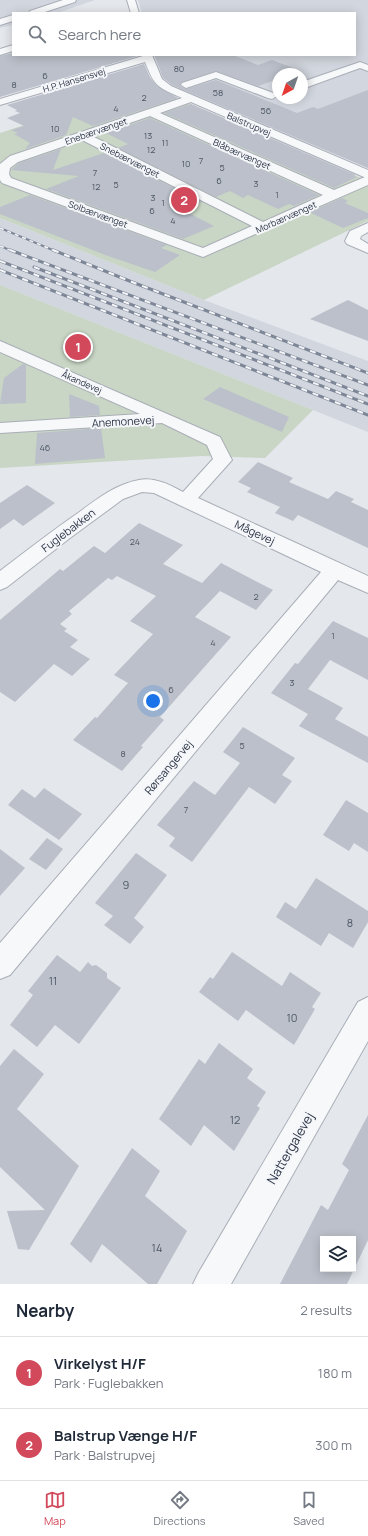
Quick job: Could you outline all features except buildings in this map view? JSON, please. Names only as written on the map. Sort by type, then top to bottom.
[{"type":"street","points":[[36,12],[72,0]]},
{"type":"street","points":[[131,0],[135,12]]},
{"type":"street","points":[[0,22],[12,18]]},
{"type":"street","points":[[0,52],[12,48]]},
{"type":"street","name":"Balstrupvej","points":[[148,57],[157,80],[167,88],[368,174]]},
{"type":"street","name":"H.P. Hansensvej","points":[[0,102],[148,57]]},
{"type":"street","points":[[308,84],[365,65]]},
{"type":"street","points":[[224,78],[237,74]]},
{"type":"street","points":[[186,85],[216,75],[249,88],[272,94]]},
{"type":"street","points":[[249,88],[268,81]]},
{"type":"street","points":[[258,101],[272,96]]},
{"type":"street","name":"Enebærvænget","points":[[4,167],[14,159],[190,99]]},
{"type":"street","points":[[225,113],[238,108]]},
{"type":"street","name":"Blåbærvænget","points":[[151,113],[334,195]]},
{"type":"street","name":"Snebærvænget","points":[[82,136],[263,227]]},
{"type":"street","name":"Solbærvænget","points":[[4,167],[3,174],[6,180],[203,253]]},
{"type":"street","name":"Morbærvænget","points":[[203,253],[368,180]]},
{"type":"street","points":[[368,227],[355,234],[352,241],[368,249]]},
{"type":"street","name":"Åkandevej","points":[[0,346],[164,418]]},
{"type":"street","name":"Anemonevej","points":[[0,428],[164,418],[214,441],[223,460],[186,500]]},
{"type":"street","name":"Mågevej","points":[[140,486],[159,488],[368,585]]},
{"type":"street","name":"Fuglebakken","points":[[0,582],[63,533],[116,495],[140,486]]},
{"type":"street","name":"Rørsangervej","points":[[0,964],[335,570]]},
{"type":"street","name":"Nattergalevej","points":[[211,1284],[368,1012]]},
{"type":"shaded area","points":[[0,0],[95,0],[60,12],[12,12],[12,25],[0,28]]},
{"type":"shaded area","points":[[138,0],[368,0],[368,168],[181,90],[163,74],[157,56],[356,56],[356,12],[142,12]]},
{"type":"shaded area","points":[[0,218],[204,300],[368,361],[368,432],[0,285]]},
{"type":"green space","points":[[146,85],[368,181],[368,221],[204,300],[0,218],[0,133]]},
{"type":"green space","points":[[0,285],[313,410],[265,458],[202,456],[0,468]]},
{"type":"railway","points":[[0,228],[55,251]]},
{"type":"railway","points":[[0,246],[12,251]]},
{"type":"railway","points":[[10,250],[368,385]]},
{"type":"railway","points":[[53,250],[368,373]]},
{"type":"railway","points":[[0,261],[368,404]]},
{"type":"railway","points":[[34,267],[368,396]]},
{"type":"railway","points":[[0,270],[368,415]]},
{"type":"place","name":"Balstrup Vænge H/F","points":[[184,200]]},
{"type":"place","name":"Virkelyst H/F","points":[[78,347]]}]
